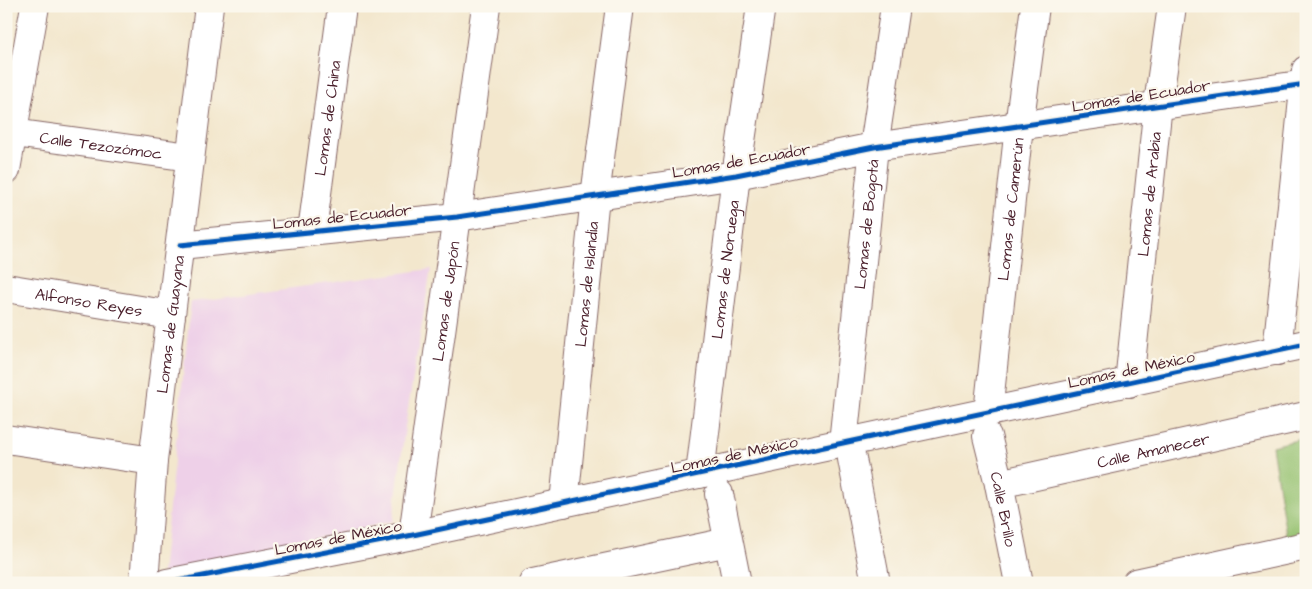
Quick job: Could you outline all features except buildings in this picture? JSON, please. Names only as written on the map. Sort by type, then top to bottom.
[{"type":"street","points":[[6,170],[9,133],[35,6]]},
{"type":"street","points":[[204,6],[209,7]]},
{"type":"street","name":"Lomas de China","points":[[312,231],[342,6]]},
{"type":"street","name":"Lomas de Japón","points":[[413,535],[486,6]]},
{"type":"street","name":"Lomas de Islandia","points":[[564,503],[595,196],[620,6]]},
{"type":"street","name":"Lomas de Noruega","points":[[700,474],[736,176],[761,6]]},
{"type":"street","name":"Lomas de Bogotá","points":[[876,583],[848,451],[874,147],[895,6]]},
{"type":"street","name":"Lomas de Camerún","points":[[987,424],[1018,126],[1035,6]]},
{"type":"street","name":"Lomas de Arabia","points":[[1129,382],[1158,104],[1172,6]]},
{"type":"street","name":"Lomas de Guayana","points":[[144,583],[153,461],[209,7]]},
{"type":"street","points":[[1277,351],[1305,79]]},
{"type":"street","name":"Lomas de Ecuador","points":[[180,245],[457,217],[736,176],[874,147],[1158,104],[1305,79]]},
{"type":"street","name":"Calle Tezozómoc","points":[[9,133],[190,157]]},
{"type":"street","name":"Alfonso Reyes","points":[[6,288],[171,315]]},
{"type":"street","name":"Lomas de México","points":[[167,583],[413,535],[700,474],[848,451],[987,424],[1129,382],[1306,344]]},
{"type":"street","name":"Calle Amanecer","points":[[999,484],[1306,416]]},
{"type":"street","name":"Calle Brillo","points":[[987,424],[1019,583]]},
{"type":"street","points":[[6,439],[153,461]]},
{"type":"street","points":[[719,494],[738,583]]},
{"type":"street","points":[[533,583],[601,576],[728,542]]},
{"type":"street","points":[[1136,583],[1306,546]]},
{"type":"shaded area","points":[[431,269],[405,427],[393,521],[162,574],[191,302]]},
{"type":"green space","points":[[1306,438],[1306,537],[1287,541],[1272,446]]},
{"type":"cycle path","points":[[180,245],[457,217],[736,175],[874,147],[1306,84]]},
{"type":"cycle path","points":[[167,583],[413,535],[1306,344]]}]
